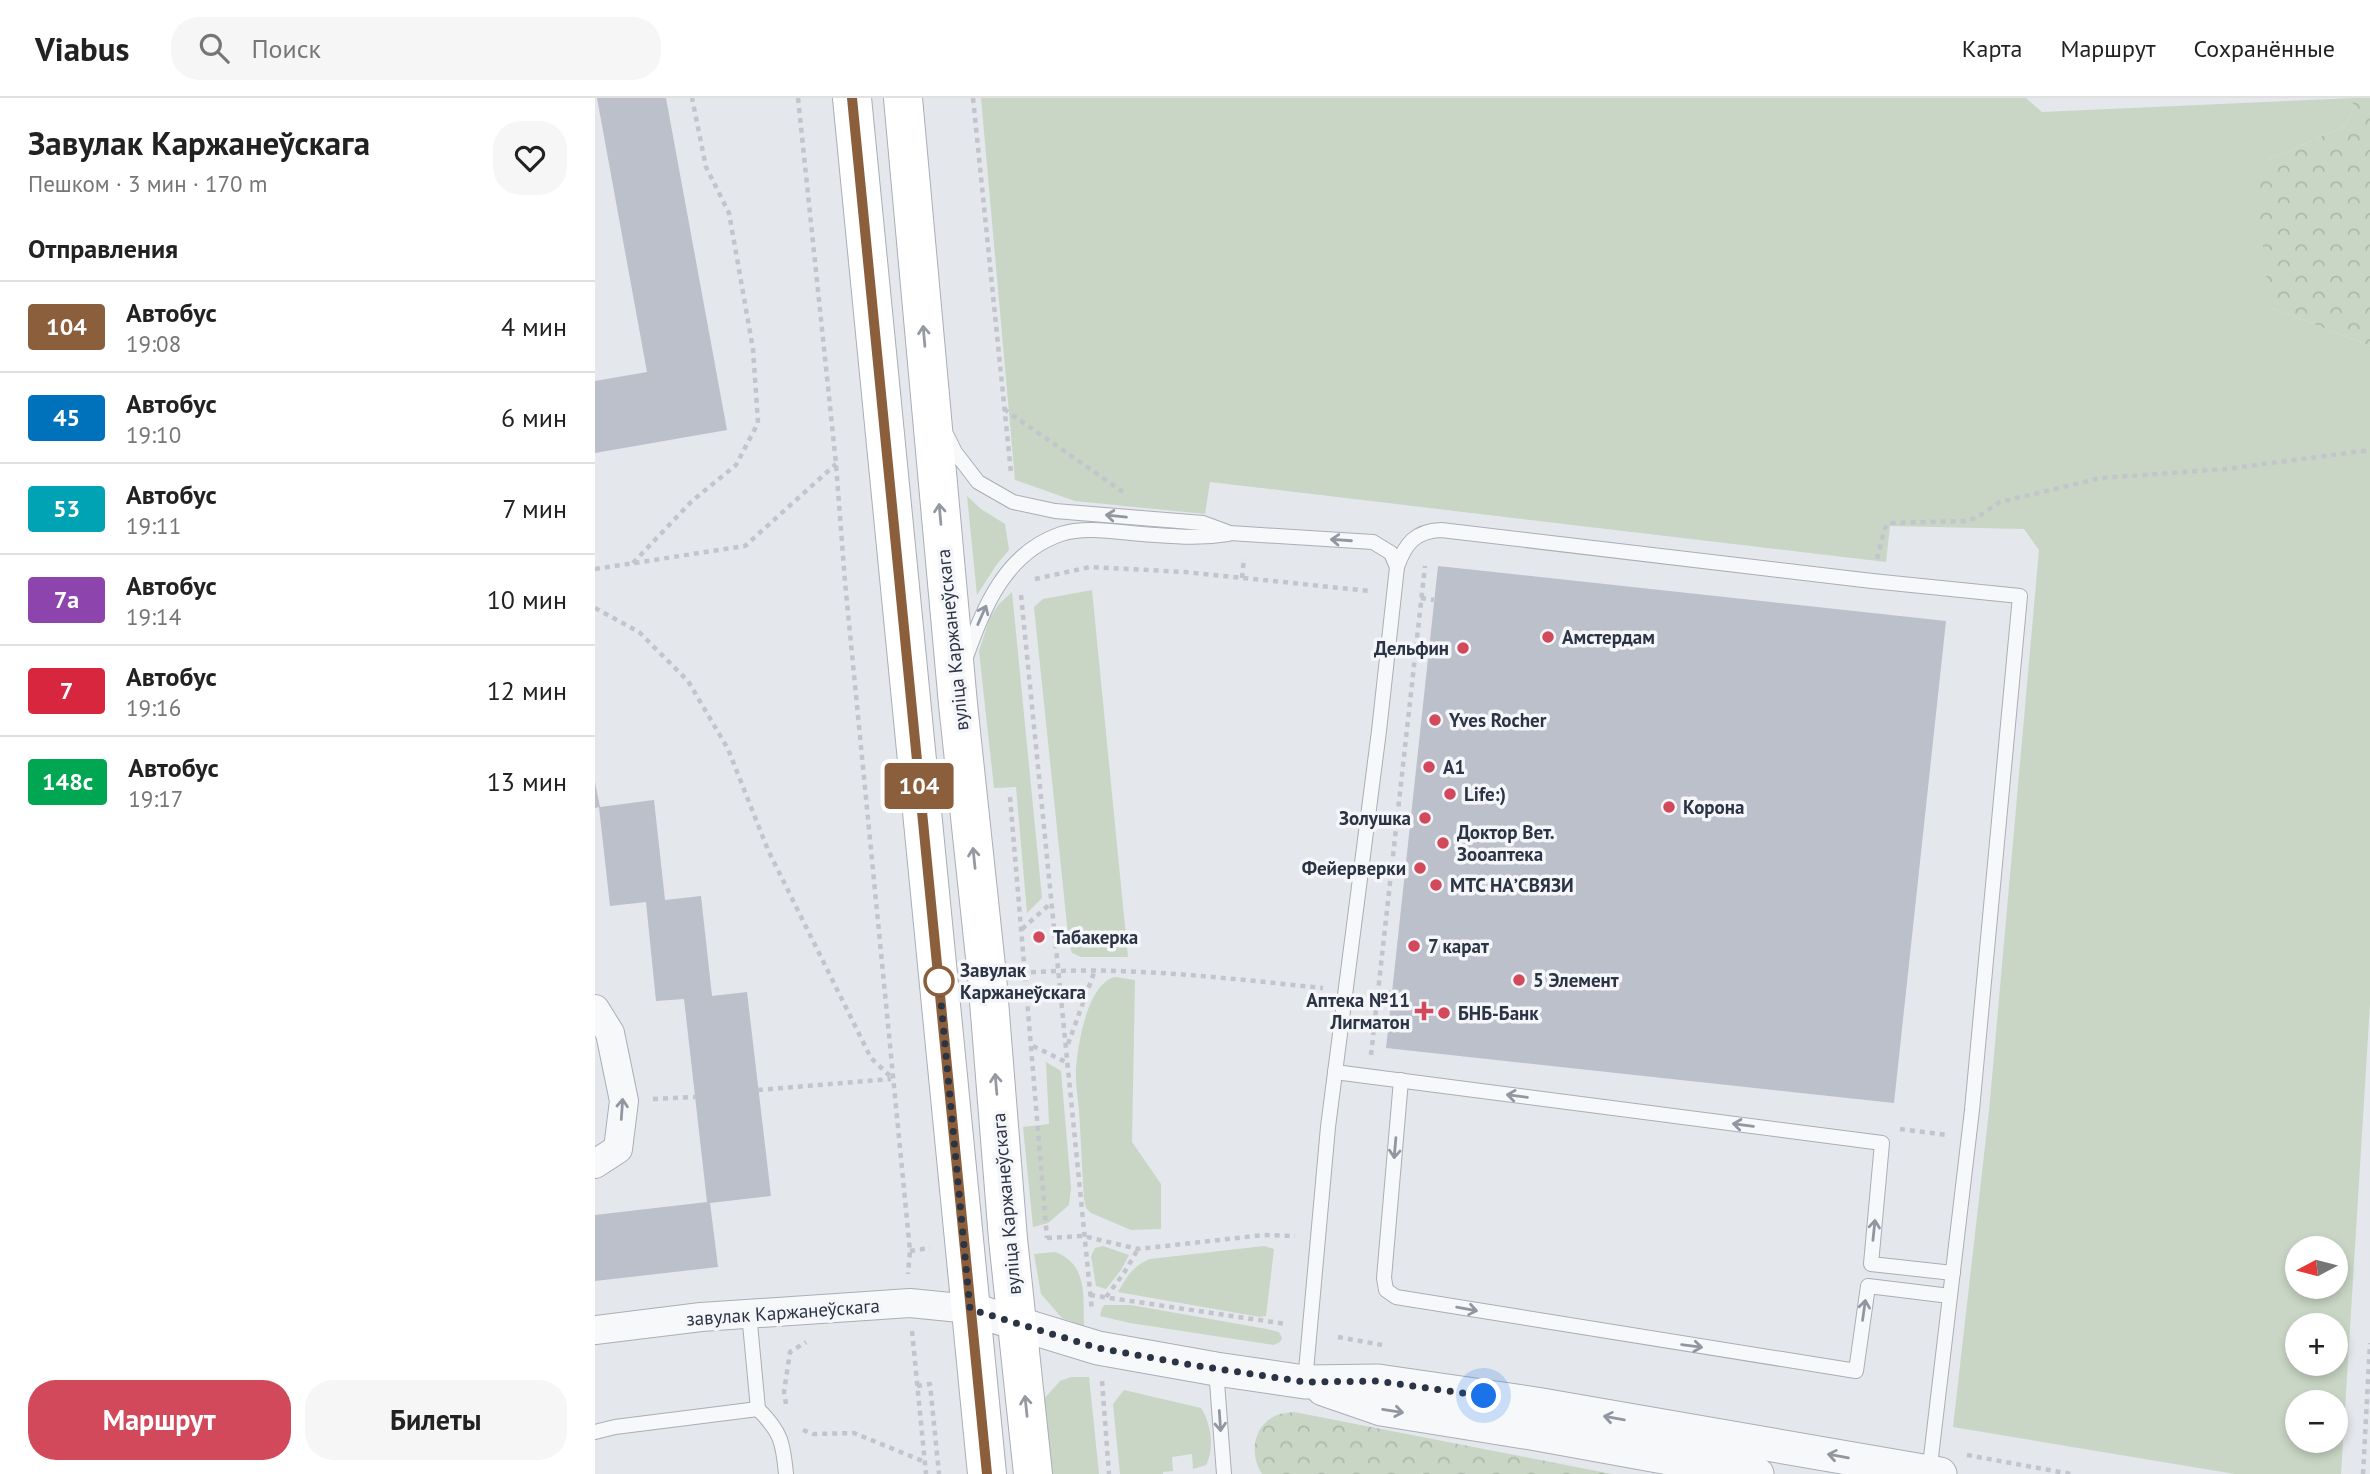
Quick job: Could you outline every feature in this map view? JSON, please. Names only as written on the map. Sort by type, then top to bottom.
[{"type":"main road","points":[[852,98],[987,1474]]},
{"type":"main road","name":"вуліца Каржанеўскага","points":[[903,98],[958,704],[987,976],[1033,1474]]},
{"type":"street","points":[[595,1009],[610,1033],[624,1101],[618,1149],[595,1164]]},
{"type":"street","name":"завулак Каржанеўскага","points":[[595,1330],[749,1313],[910,1303],[970,1309]]},
{"type":"street","points":[[970,1309],[1098,1348],[1216,1369],[1305,1382],[1378,1381],[1940,1469]]},
{"type":"street","points":[[1305,1382],[1381,1409],[1750,1473]]},
{"type":"lane","points":[[930,404],[955,452],[978,482],[1013,502],[1055,510],[1203,523],[1230,533]]},
{"type":"lane","points":[[1305,1382],[1335,1072],[1379,731],[1397,567],[1407,543],[1417,535],[1441,530],[2020,596],[1974,1097],[1950,1296],[1940,1469]]},
{"type":"lane","points":[[958,704],[965,660],[982,612],[1000,581],[1018,559],[1061,533],[1082,531],[1202,538],[1230,533],[1373,542],[1391,554],[1397,567]]},
{"type":"lane","points":[[1335,1072],[1882,1143],[1871,1264],[1953,1273]]},
{"type":"lane","points":[[1401,1080],[1384,1278],[1386,1290],[1396,1297],[1856,1371],[1868,1286],[1950,1296]]},
{"type":"lane","points":[[749,1313],[758,1409],[774,1425],[783,1446],[786,1474]]},
{"type":"lane","points":[[1216,1369],[1224,1474]]},
{"type":"lane","points":[[595,1432],[615,1427],[758,1409]]},
{"type":"path","points":[[633,564],[692,501],[736,465],[758,423],[753,349],[729,213],[706,167],[692,98]]},
{"type":"path","points":[[798,98],[836,464],[846,596],[910,1251],[907,1280]]},
{"type":"path","points":[[973,98],[1011,478]]},
{"type":"path","points":[[1004,409],[1133,499]]},
{"type":"path","points":[[1872,581],[1885,528],[1889,523],[1976,518],[2000,502],[2101,478],[2226,469],[2370,450]]},
{"type":"path","points":[[595,569],[745,546],[836,464]]},
{"type":"path","points":[[1242,578],[1246,534]]},
{"type":"path","points":[[1370,1065],[1426,562]]},
{"type":"path","points":[[1029,584],[1038,578],[1090,567],[1185,572],[1371,592]]},
{"type":"path","points":[[1021,591],[1093,1318]]},
{"type":"path","points":[[1414,597],[1434,600]]},
{"type":"path","points":[[595,608],[639,632],[688,681],[728,749],[768,850],[871,1058],[892,1079]]},
{"type":"path","points":[[1010,797],[1033,1046],[1047,1238]]},
{"type":"path","points":[[1022,929],[1052,902]]},
{"type":"path","points":[[1026,972],[1094,970],[1182,973],[1326,988]]},
{"type":"path","points":[[1067,1048],[1094,970]]},
{"type":"path","points":[[1377,992],[1392,993]]},
{"type":"path","points":[[1033,1046],[1069,1064]]},
{"type":"path","points":[[758,1090],[892,1079]]},
{"type":"path","points":[[624,1101],[695,1097]]},
{"type":"path","points":[[1888,1128],[1957,1136]]},
{"type":"path","points":[[1040,1238],[1083,1236],[1138,1249],[1264,1235],[1296,1236]]},
{"type":"path","points":[[1106,1297],[1138,1249]]},
{"type":"path","points":[[1090,1295],[1285,1325]]},
{"type":"path","points":[[912,1329],[926,1474]]},
{"type":"path","points":[[786,1405],[784,1392],[790,1352],[808,1340]]},
{"type":"path","points":[[2363,1474],[2370,1343]]},
{"type":"path","points":[[1102,1380],[1109,1474]]},
{"type":"path","points":[[917,1386],[930,1384],[939,1474]]},
{"type":"path","points":[[797,1429],[813,1434],[854,1433],[925,1462]]},
{"type":"path","points":[[1940,1469],[2071,1474]]},
{"type":"green space","points":[[981,98],[2026,98],[2042,112],[2353,98],[2353,108],[2345,126],[2268,160],[2270,307],[2370,346],[2370,1004],[2348,1361],[2348,1313],[2285,1313],[2285,1376],[2347,1376],[2346,1390],[2285,1390],[2285,1453],[2342,1453],[2341,1474],[2235,1474],[1953,1427],[1989,1111],[2039,550],[2024,529],[1890,526],[1886,562],[1210,482],[1205,514],[1075,501],[1015,480]]},
{"type":"green space","points":[[2353,98],[2370,98],[2370,346],[2270,307],[2255,175],[2268,160],[2345,126],[2353,108]]},
{"type":"green space","points":[[967,496],[981,509],[1005,524],[1009,550],[977,595]]},
{"type":"green space","points":[[1092,590],[1128,957],[1081,957],[1072,953],[1069,944],[1034,607],[1043,599]]},
{"type":"green space","points":[[1012,592],[1042,898],[1027,913],[1016,787],[994,788],[979,651],[990,617]]},
{"type":"green space","points":[[1115,977],[1135,980],[1132,1142],[1161,1184],[1161,1229],[1131,1230],[1091,1213],[1086,1208],[1084,1199],[1077,1057],[1091,1002],[1098,990]]},
{"type":"green space","points":[[1046,1062],[1061,1071],[1071,1188],[1069,1205],[1048,1223],[1033,1227],[1023,1127],[1049,1124]]},
{"type":"green space","points":[[1103,1246],[1129,1255],[1106,1289],[1096,1286],[1091,1256],[1095,1248]]},
{"type":"green space","points":[[1264,1246],[1274,1249],[1266,1316],[1118,1292],[1131,1272],[1150,1259]]},
{"type":"green space","points":[[1055,1252],[1066,1257],[1078,1273],[1083,1293],[1084,1326],[1062,1318],[1041,1294],[1034,1254]]},
{"type":"green space","points":[[1105,1305],[1131,1305],[1267,1329],[1279,1332],[1282,1338],[1274,1345],[1130,1323],[1100,1316]]},
{"type":"green space","points":[[1071,1377],[1089,1377],[1099,1474],[1044,1474],[1043,1400],[1060,1381]]},
{"type":"green space","points":[[1124,1390],[1201,1408],[1211,1436],[1206,1465],[1193,1469],[1192,1454],[1172,1457],[1173,1471],[1163,1474],[1120,1474],[1113,1404]]},
{"type":"green space","points":[[1294,1412],[1612,1474],[1262,1474],[1255,1458],[1258,1433],[1269,1420],[1279,1414]]},
{"type":"building","points":[[597,98],[666,98],[727,430],[595,453],[595,381],[647,372]]},
{"type":"building","name":"Корона","points":[[1438,566],[1946,621],[1894,1103],[1386,1048]]},
{"type":"building","points":[[595,782],[600,807],[654,800],[665,900],[701,896],[712,996],[747,992],[771,1196],[710,1203],[718,1267],[595,1281],[595,1215],[707,1202],[684,999],[656,1001],[646,902],[610,906],[599,807],[595,808]]},
{"type":"bus line","name":"104","points":[[852,98],[987,1474]]},
{"type":"place","name":"Амстердам","points":[[1548,637]]},
{"type":"place","name":"Дельфин","points":[[1463,648]]},
{"type":"place","name":"Yves Rocher","points":[[1435,720]]},
{"type":"place","name":"A1","points":[[1429,767]]},
{"type":"place","name":"Life:)","points":[[1450,794]]},
{"type":"place","name":"Корона","points":[[1669,807]]},
{"type":"place","name":"Золушка","points":[[1425,818]]},
{"type":"place","name":"Доктор Вет. Зооаптека","points":[[1443,843]]},
{"type":"place","name":"Фейерверки","points":[[1420,868]]},
{"type":"place","name":"МТС НАʼСВЯЗИ","points":[[1436,885]]},
{"type":"place","name":"Табакерка","points":[[1039,937]]},
{"type":"place","name":"7 карат","points":[[1414,946]]},
{"type":"place","name":"5 Элемент","points":[[1519,980]]},
{"type":"place","name":"Завулак Каржанеўскага","points":[[939,981]]},
{"type":"place","name":"Аптека №11 Лигматон","points":[[1424,1011]]},
{"type":"place","name":"БНБ-Банк","points":[[1444,1013]]},
{"type":"route","points":[[939,981],[970,1309],[1098,1348],[1192,1365],[1305,1382],[1378,1381],[1484,1396]]}]
